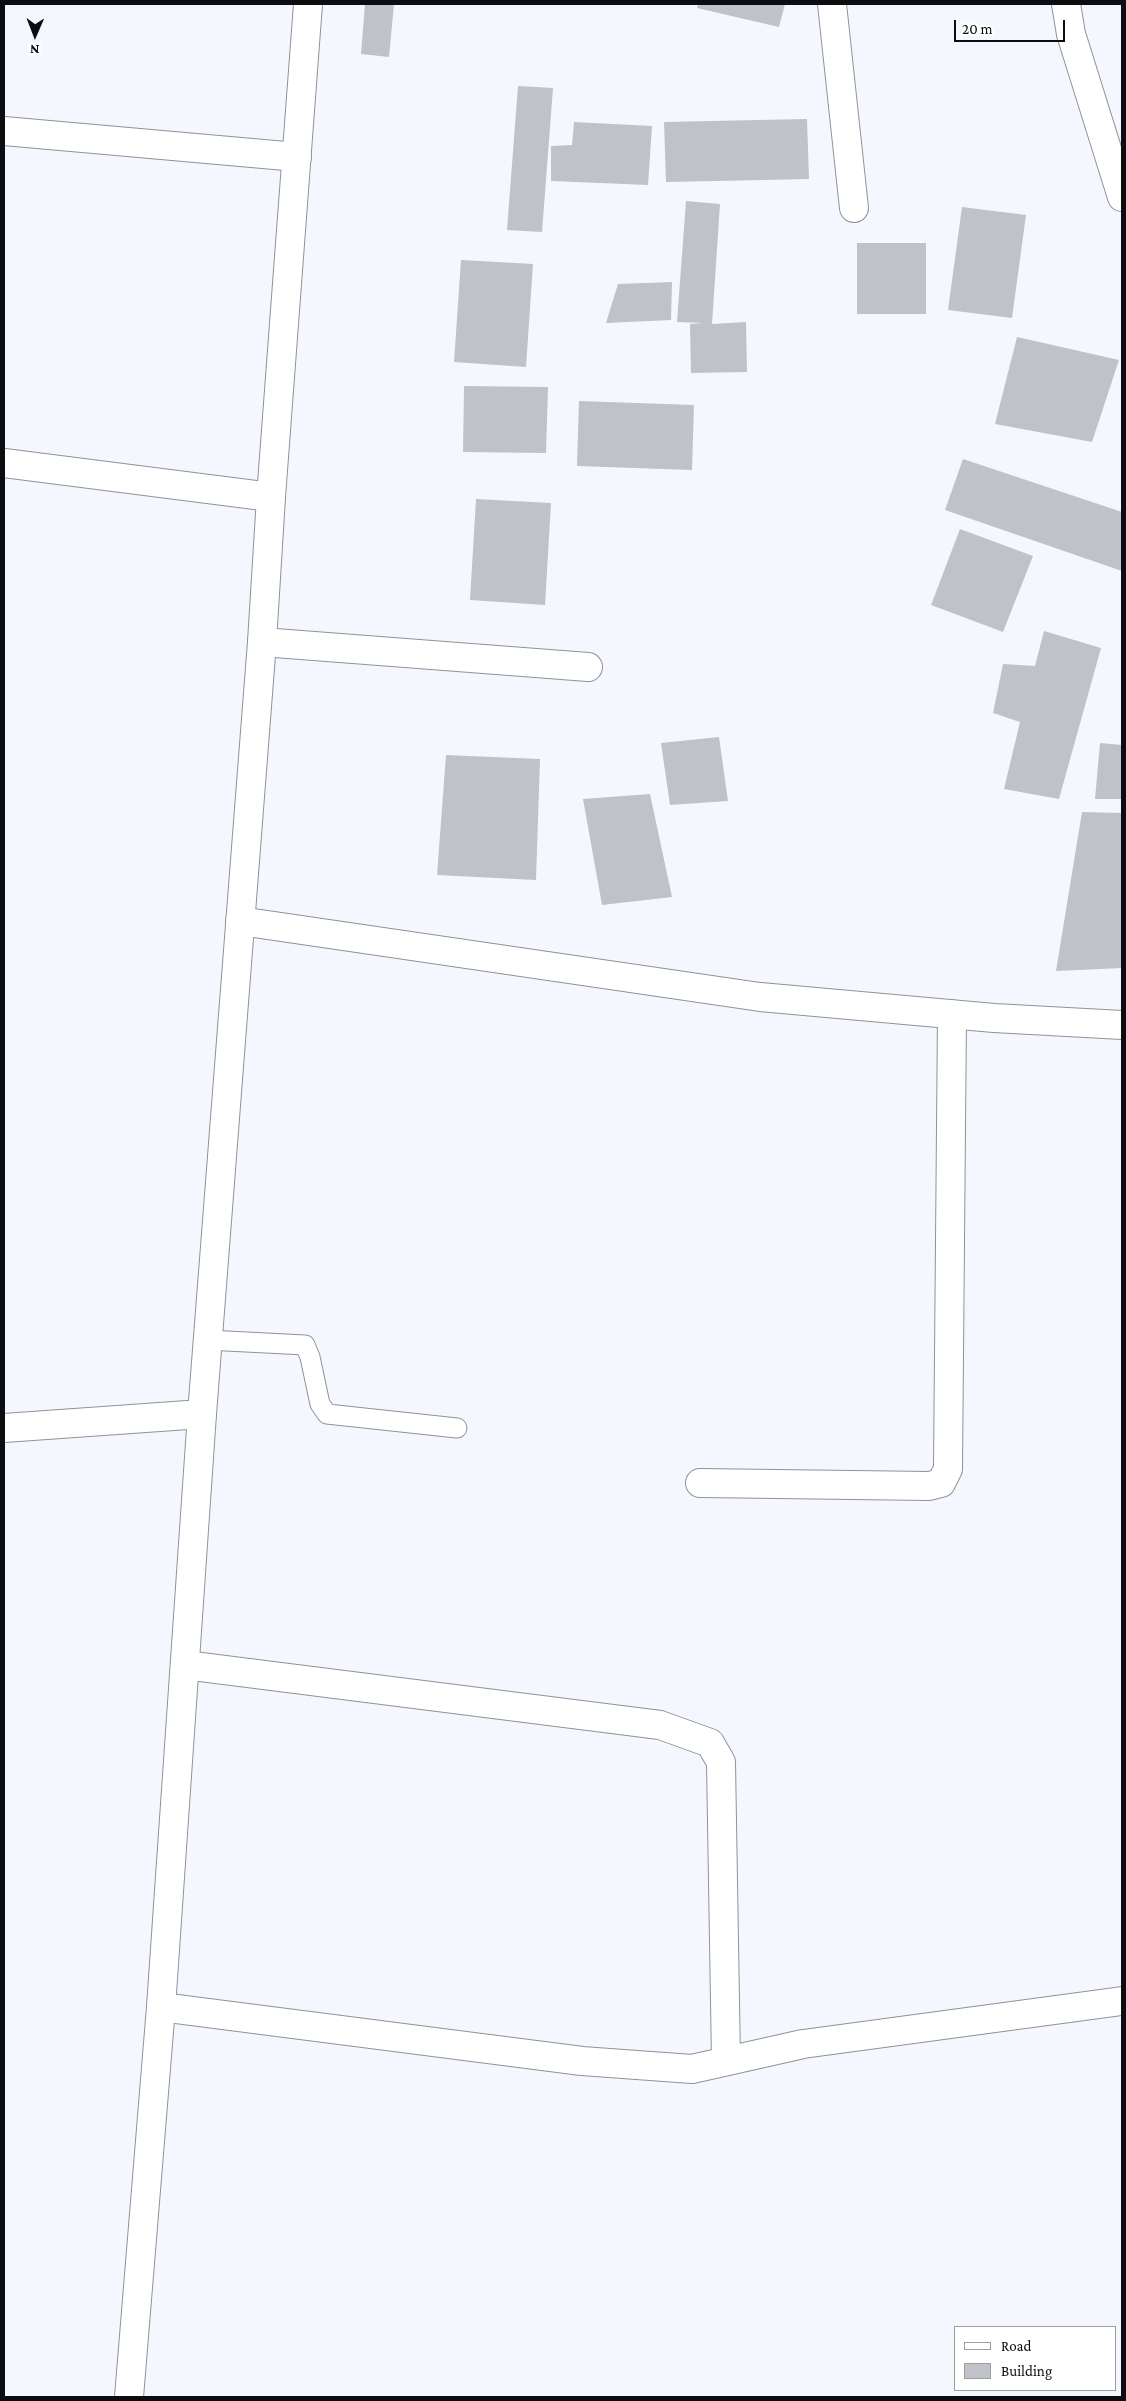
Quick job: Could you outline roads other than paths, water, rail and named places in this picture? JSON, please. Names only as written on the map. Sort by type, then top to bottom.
[{"type":"street","points":[[129,2397],[161,2007],[202,1414],[262,642],[308,4]]},
{"type":"street","points":[[832,4],[854,208]]},
{"type":"street","points":[[1066,4],[1071,34],[1114,144],[1122,197]]},
{"type":"street","points":[[4,131],[296,157]]},
{"type":"street","points":[[4,463],[271,498]]},
{"type":"street","points":[[262,642],[588,667]]},
{"type":"street","points":[[240,921],[760,997],[952,1014],[1122,1025]]},
{"type":"street","points":[[700,1483],[929,1486],[941,1483],[948,1469],[952,1014]]},
{"type":"street","points":[[4,1428],[202,1414]]},
{"type":"street","points":[[184,1665],[660,1725],[710,1743],[721,1762],[726,2061]]},
{"type":"street","points":[[161,2007],[582,2061],[692,2069],[803,2044],[1122,2001]]},
{"type":"lane","points":[[208,1340],[305,1345],[310,1357],[320,1404],[327,1414],[457,1428]]}]
